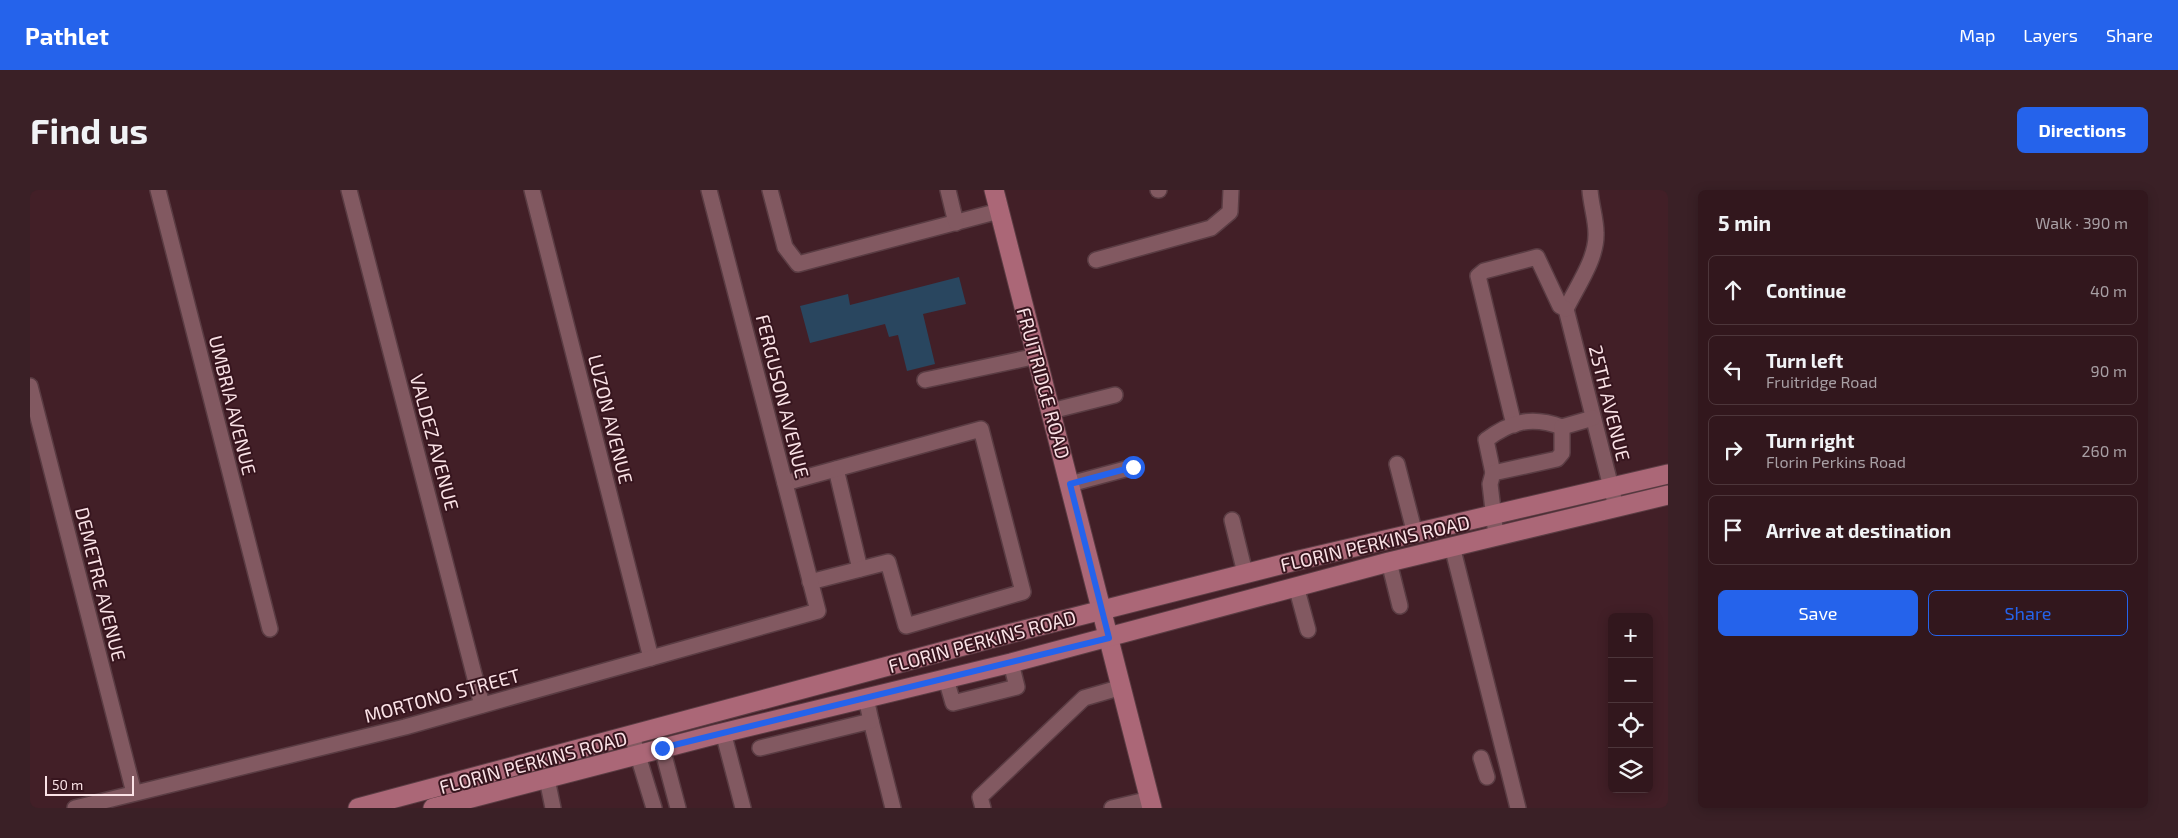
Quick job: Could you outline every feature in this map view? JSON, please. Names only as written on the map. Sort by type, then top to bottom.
[{"type":"main road","name":"FRUITRIDGE ROAD","points":[[994,190],[1151,803]]},
{"type":"main road","name":"FLORIN PERKINS ROAD","points":[[358,808],[398,803],[632,736],[1245,573],[1668,474]]},
{"type":"main road","name":"FLORIN PERKINS ROAD","points":[[437,807],[723,732],[1109,638],[1452,546],[1668,495]]},
{"type":"main road","points":[[1298,586],[1323,569],[1328,562],[1327,554]]},
{"type":"street","name":"UMBRIA AVENUE","points":[[158,190],[270,629]]},
{"type":"street","name":"VALDEZ AVENUE","points":[[349,190],[482,705]]},
{"type":"street","name":"LUZON AVENUE","points":[[532,190],[651,658]]},
{"type":"street","name":"FERGUSON AVENUE","points":[[709,190],[818,611]]},
{"type":"street","points":[[770,190],[784,247],[798,264],[999,211]]},
{"type":"street","points":[[948,190],[956,223]]},
{"type":"street","points":[[1096,260],[1212,228],[1230,212],[1231,190]]},
{"type":"street","points":[[1514,425],[1478,276],[1484,271],[1537,257],[1560,306],[1566,309],[1595,250],[1596,231],[1590,205],[1590,190]]},
{"type":"street","name":"25TH AVENUE","points":[[1566,309],[1616,507]]},
{"type":"street","points":[[924,380],[1037,356]]},
{"type":"street","name":"DEMETRE AVENUE","points":[[30,386],[134,793]]},
{"type":"street","points":[[1051,411],[1115,395]]},
{"type":"street","points":[[1496,536],[1490,484],[1493,473],[1486,440],[1500,429],[1532,419],[1562,427],[1593,418]]},
{"type":"street","points":[[1493,473],[1557,459],[1562,453],[1562,427]]},
{"type":"street","points":[[785,483],[981,429],[1023,592],[906,626],[888,562],[810,582]]},
{"type":"street","points":[[1397,464],[1414,534]]},
{"type":"street","points":[[1070,484],[1133,467]]},
{"type":"street","points":[[836,469],[860,569]]},
{"type":"street","points":[[1232,520],[1245,573]]},
{"type":"street","points":[[1452,546],[1518,808]]},
{"type":"street","points":[[1389,562],[1400,606]]},
{"type":"street","points":[[1298,586],[1308,630]]},
{"type":"street","name":"MORTONO STREET","points":[[75,808],[328,746],[818,611]]},
{"type":"street","points":[[946,679],[953,703],[1017,687],[1011,663]]},
{"type":"street","points":[[983,808],[980,797],[1084,698],[1122,687]]},
{"type":"street","points":[[866,698],[893,808]]},
{"type":"street","points":[[760,748],[871,720]]},
{"type":"street","points":[[723,732],[743,808]]},
{"type":"street","points":[[632,736],[654,808]]},
{"type":"street","points":[[662,748],[678,808]]},
{"type":"street","points":[[1481,758],[1487,777]]},
{"type":"street","points":[[547,779],[553,808]]},
{"type":"street","points":[[1112,808],[1151,803]]},
{"type":"building","points":[[959,277],[966,304],[923,314],[935,364],[907,371],[898,335],[889,337],[885,324],[810,343],[800,306],[848,294],[850,305]]},
{"type":"route","points":[[662,748],[1109,638],[1070,484],[1133,467]]}]
